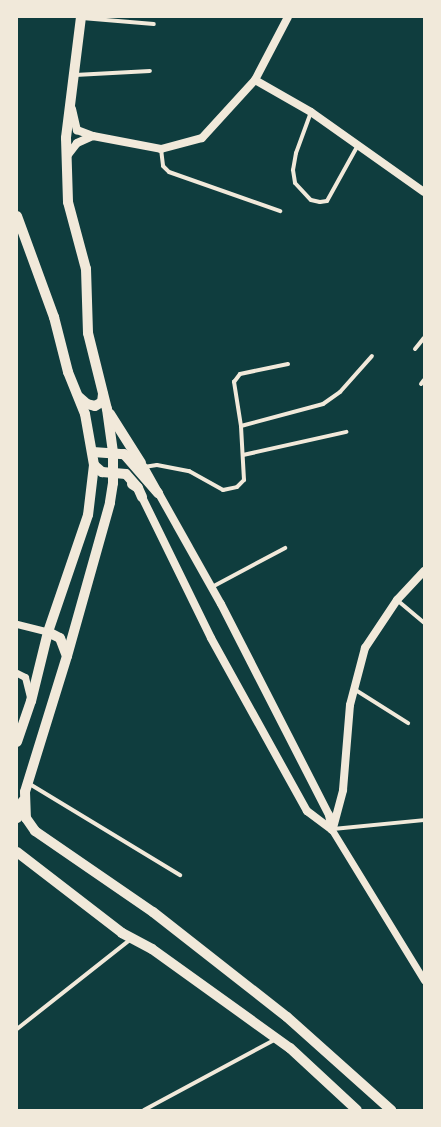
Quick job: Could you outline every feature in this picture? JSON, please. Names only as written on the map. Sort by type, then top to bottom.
[{"type":"main road","points":[[71,104],[78,130],[93,136],[161,149],[202,138],[255,80],[288,17]]},
{"type":"main road","points":[[17,818],[67,656],[110,503],[112,483],[113,452],[107,409],[88,333],[86,269],[68,202],[66,138],[81,18]]},
{"type":"main road","points":[[255,80],[311,112],[424,192]]},
{"type":"main road","points":[[67,156],[78,144],[93,136]]},
{"type":"main road","points":[[17,216],[54,317],[61,349],[77,396],[86,414],[94,465],[88,515],[48,632],[31,701],[17,742]]},
{"type":"main road","points":[[77,396],[87,404],[95,406],[102,402],[104,393]]},
{"type":"main road","points":[[107,409],[144,467],[212,587],[329,815],[332,830]]},
{"type":"main road","points":[[93,452],[113,452],[128,457],[158,493]]},
{"type":"main road","points":[[94,465],[102,472],[126,474],[140,492],[211,638],[307,811],[332,830]]},
{"type":"main road","points":[[112,483],[121,479],[140,492]]},
{"type":"main road","points":[[332,830],[343,790],[350,705],[365,648],[397,600],[424,571]]},
{"type":"main road","points":[[48,632],[60,638],[67,656]]},
{"type":"main road","points":[[26,788],[26,818],[30,827],[153,912],[287,1017],[391,1110]]},
{"type":"main road","points":[[17,852],[66,892],[131,938],[152,949],[290,1048],[357,1110]]},
{"type":"street","points":[[81,18],[154,24]]},
{"type":"street","points":[[75,75],[150,71]]},
{"type":"street","points":[[311,112],[296,153],[293,170],[296,183],[311,200],[320,202],[327,201],[358,145]]},
{"type":"street","points":[[161,149],[163,166],[170,172],[280,211]]},
{"type":"street","points":[[415,350],[424,338]]},
{"type":"street","points":[[241,426],[323,404],[340,392],[372,356]]},
{"type":"street","points":[[144,467],[157,465],[189,471],[220,489],[227,491],[237,488],[244,480],[241,426],[233,389],[236,378],[242,374],[288,364]]},
{"type":"street","points":[[421,384],[424,380]]},
{"type":"street","points":[[243,455],[346,432]]},
{"type":"street","points":[[212,587],[285,548]]},
{"type":"street","points":[[397,600],[424,623]]},
{"type":"street","points":[[17,624],[48,632]]},
{"type":"street","points":[[17,673],[25,677],[31,701]]},
{"type":"street","points":[[354,689],[408,723]]},
{"type":"street","points":[[26,788],[180,875]]},
{"type":"street","points":[[424,820],[332,830],[424,980]]},
{"type":"street","points":[[17,1029],[131,938]]},
{"type":"street","points":[[144,1110],[276,1039]]}]
